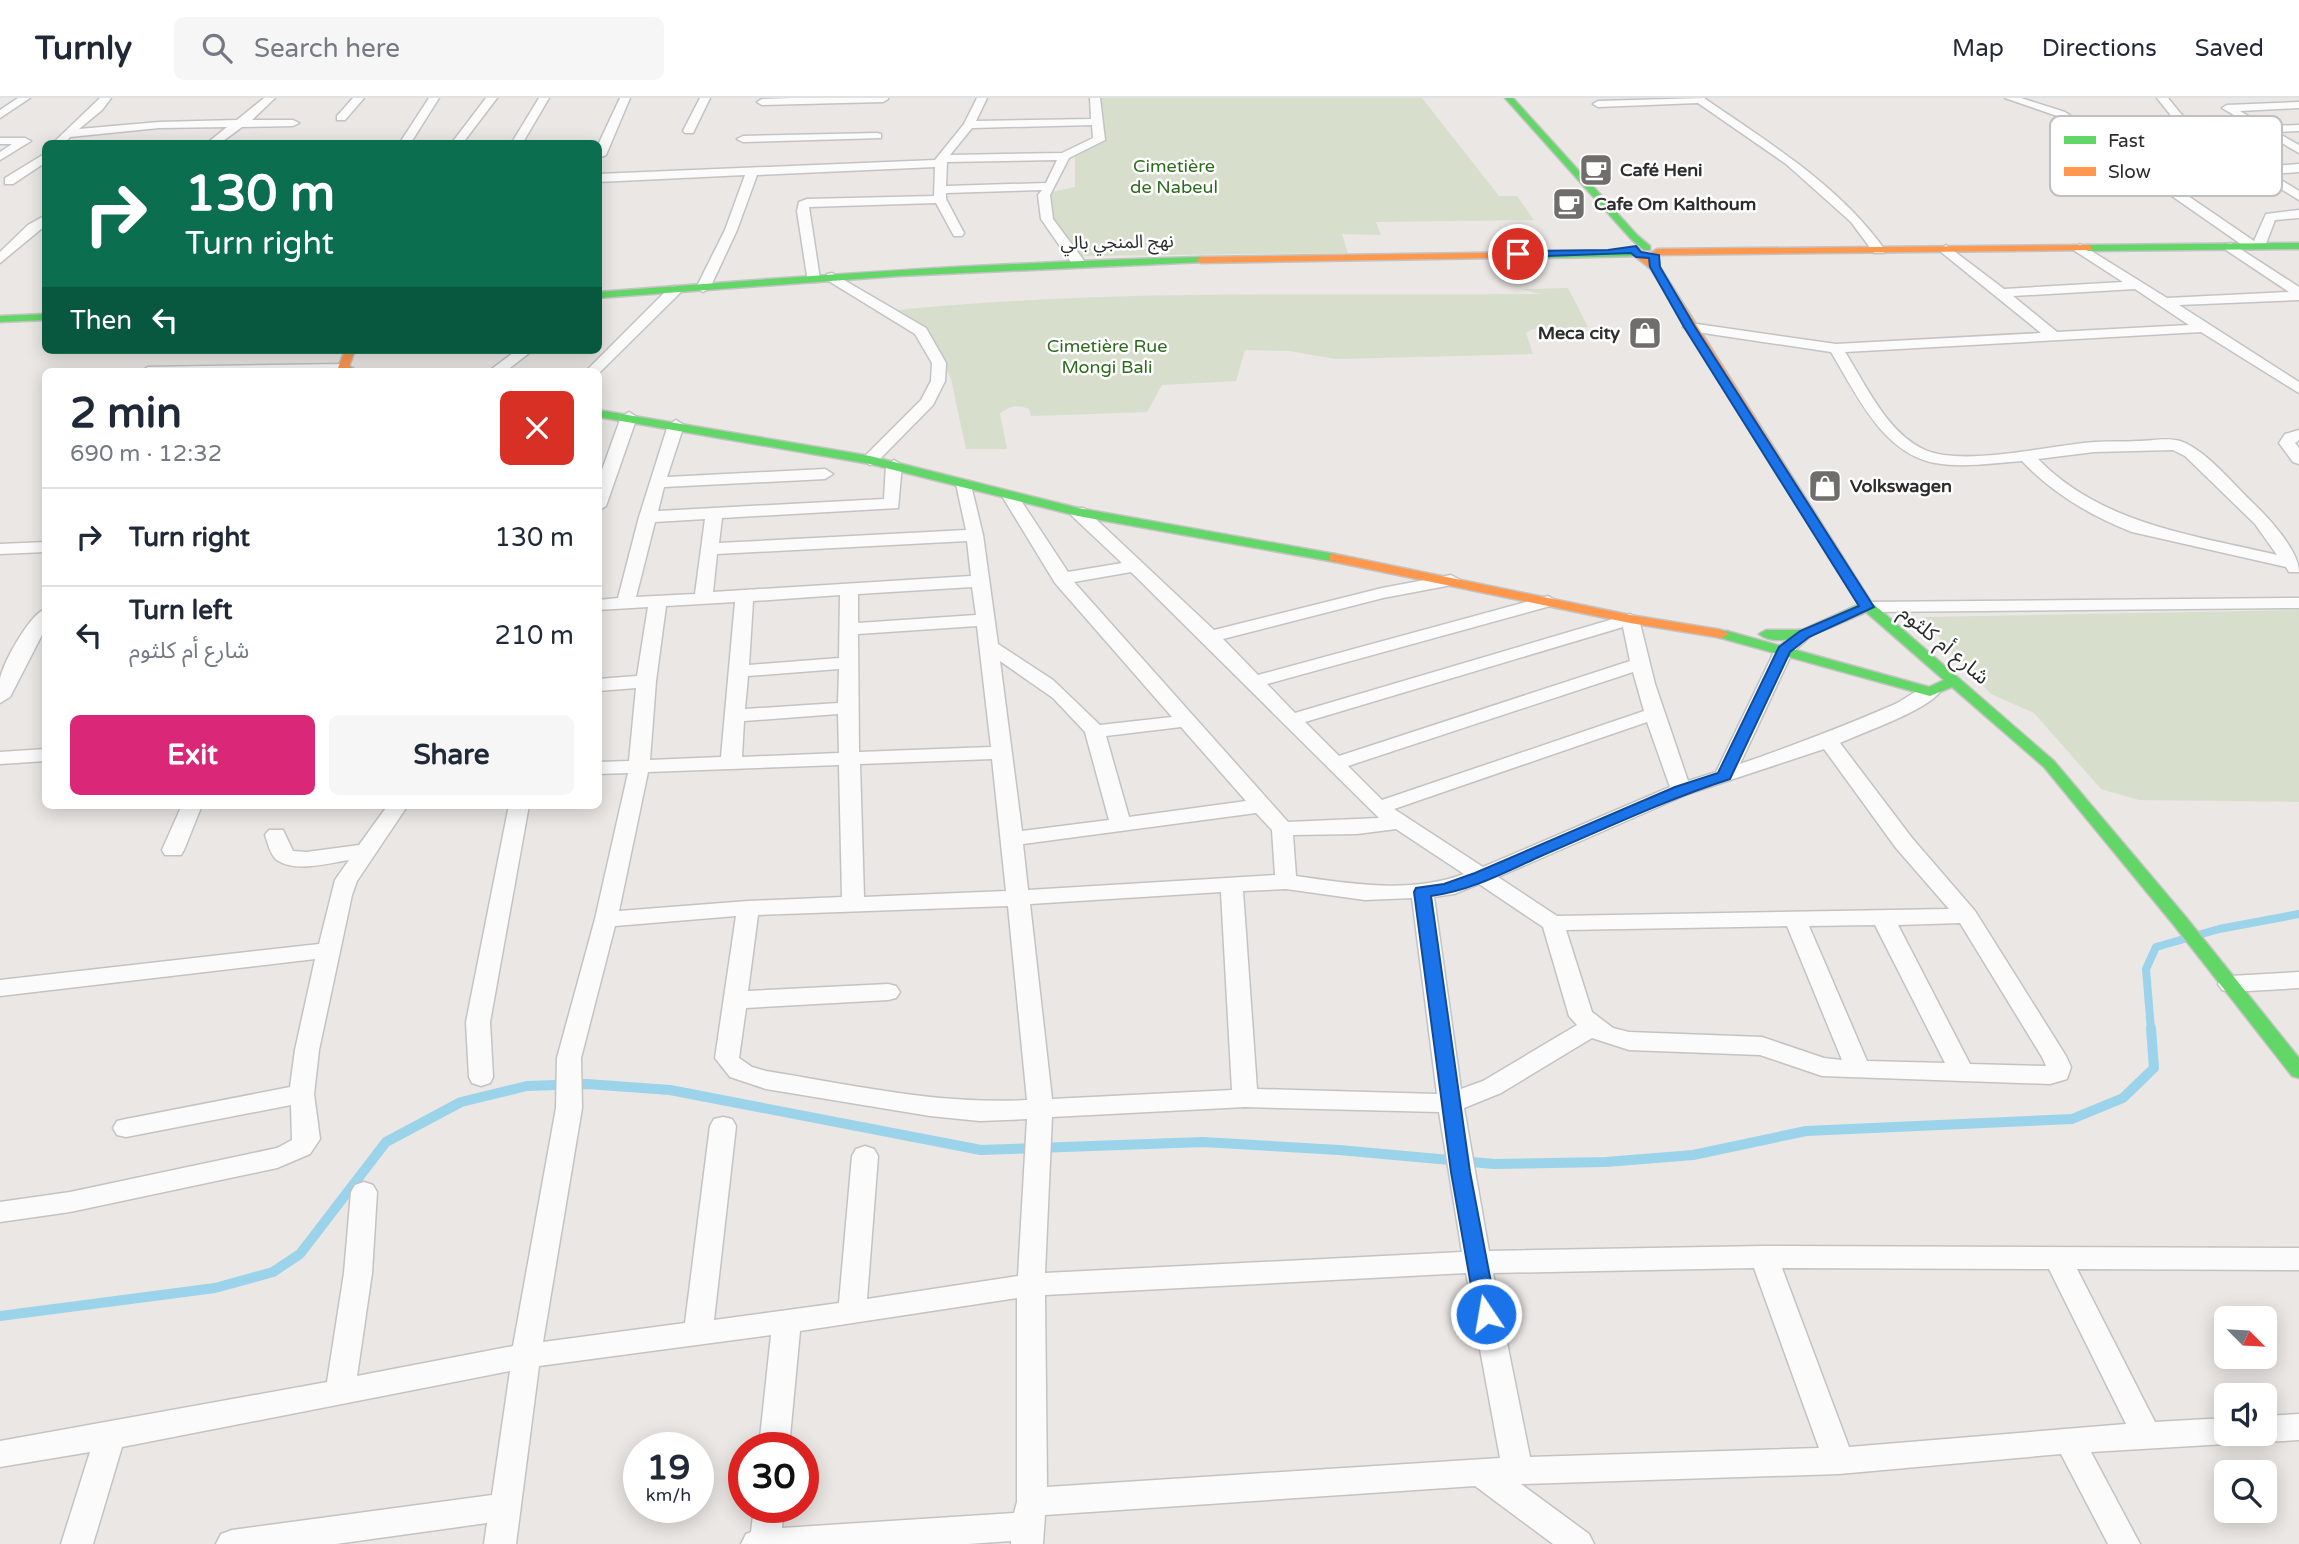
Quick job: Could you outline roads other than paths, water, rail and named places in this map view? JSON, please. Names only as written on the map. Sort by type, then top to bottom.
[{"type":"street","points":[[49,140],[106,98]]},
{"type":"street","points":[[217,140],[270,98]]},
{"type":"street","points":[[341,118],[359,98]]},
{"type":"street","points":[[407,140],[433,98]]},
{"type":"street","points":[[459,140],[492,98]]},
{"type":"street","points":[[518,140],[544,98]]},
{"type":"street","points":[[602,150],[625,98]]},
{"type":"street","points":[[689,131],[705,98]]},
{"type":"street","points":[[958,233],[940,194],[942,161],[969,125],[982,98]]},
{"type":"street","points":[[762,102],[878,129],[942,161],[1064,156],[1099,140],[1095,98]]},
{"type":"street","name":"شارع أم كلثوم","points":[[1509,98],[1644,252],[1867,607],[2049,764],[2179,920],[2299,1071]]},
{"type":"street","points":[[2010,98],[2064,116]]},
{"type":"street","points":[[2162,98],[2178,116]]},
{"type":"street","points":[[1598,104],[1698,99],[1790,162],[1854,219],[1879,250]]},
{"type":"street","points":[[0,103],[20,100]]},
{"type":"street","points":[[0,115],[20,100]]},
{"type":"street","points":[[2242,116],[2228,107],[2299,105]]},
{"type":"street","points":[[969,125],[1096,122]]},
{"type":"street","points":[[49,140],[159,125],[293,123]]},
{"type":"street","points":[[743,139],[878,129]]},
{"type":"street","points":[[602,178],[752,171],[878,129]]},
{"type":"street","points":[[0,141],[42,140]]},
{"type":"street","points":[[2282,140],[2299,150]]},
{"type":"street","points":[[0,157],[42,142]]},
{"type":"street","points":[[1064,156],[1051,186],[1044,195],[1047,219],[1078,262]]},
{"type":"street","points":[[9,181],[42,159]]},
{"type":"street","points":[[703,288],[731,230],[752,171]]},
{"type":"street","points":[[813,279],[803,205],[814,201],[1051,186]]},
{"type":"street","points":[[2282,186],[2299,196]]},
{"type":"street","points":[[2184,196],[2256,246],[2270,217],[2299,214]]},
{"type":"street","points":[[0,259],[42,222]]},
{"type":"street","points":[[28,232],[42,232]]},
{"type":"street","name":"نهج المنجي بالي","points":[[602,295],[933,269],[1078,262],[1644,252],[2299,246]]},
{"type":"street","points":[[2080,247],[2299,389]]},
{"type":"street","points":[[2231,247],[2299,294]]},
{"type":"street","points":[[1946,249],[2054,336]]},
{"type":"street","points":[[832,277],[921,331],[939,363],[938,381],[928,402],[908,425],[870,460]]},
{"type":"street","points":[[2001,293],[2138,285]]},
{"type":"street","points":[[596,368],[675,290]]},
{"type":"street","points":[[2164,302],[2299,294]]},
{"type":"street","points":[[0,319],[42,317]]},
{"type":"street","points":[[1690,327],[1836,348],[2205,328]]},
{"type":"street","points":[[1836,348],[1886,425],[1901,442],[1922,455],[1950,460],[2026,456],[2094,447],[2176,445],[2191,453],[2261,520],[2295,567]]},
{"type":"street","points":[[500,368],[520,354]]},
{"type":"street","points":[[2268,369],[2299,368]]},
{"type":"street","points":[[602,414],[894,464],[1078,512],[1451,580],[1630,619],[1723,634],[1930,692]]},
{"type":"street","points":[[602,495],[629,418]]},
{"type":"street","points":[[625,604],[647,517],[676,425]]},
{"type":"street","points":[[2299,435],[2291,437],[2287,443],[2299,459]]},
{"type":"street","points":[[823,507],[827,452]]},
{"type":"street","points":[[2026,456],[2049,480],[2115,519],[2138,528],[2295,567]]},
{"type":"street","points":[[892,522],[894,464]]},
{"type":"street","points":[[657,482],[825,474]]},
{"type":"street","points":[[964,484],[975,535],[1002,752],[1040,1116],[1031,1285],[1029,1524]]},
{"type":"street","points":[[1010,496],[1061,579],[1258,806],[1282,829],[1286,882]]},
{"type":"street","points":[[647,517],[823,507],[892,522],[975,535]]},
{"type":"street","points":[[1078,512],[1210,637],[1378,808],[1553,923],[1967,916]]},
{"type":"street","points":[[703,598],[714,513]]},
{"type":"street","points":[[708,549],[892,522]]},
{"type":"street","points":[[0,550],[42,547]]},
{"type":"street","points":[[1061,579],[1133,566]]},
{"type":"street","points":[[1210,637],[1382,593],[1451,580]]},
{"type":"street","points":[[602,605],[981,582]]},
{"type":"street","points":[[849,588],[848,708],[853,902]]},
{"type":"street","points":[[732,764],[745,595]]},
{"type":"street","points":[[1254,682],[1548,601]]},
{"type":"street","points":[[500,1544],[526,1356],[569,1097],[568,1067],[606,919],[639,767],[646,681],[658,602]]},
{"type":"street","points":[[1724,776],[1784,650],[1804,634],[1867,607],[2299,603]]},
{"type":"street","points":[[1630,619],[1653,714],[1681,790]]},
{"type":"street","points":[[1292,720],[1630,619]]},
{"type":"street","points":[[850,629],[986,620]]},
{"type":"street","points":[[0,697],[39,632]]},
{"type":"street","points":[[1723,634],[1804,634]]},
{"type":"street","points":[[989,647],[1037,676],[1083,716],[1095,732],[1120,822]]},
{"type":"street","points":[[738,671],[848,663]]},
{"type":"street","points":[[1335,764],[1639,664]]},
{"type":"street","points":[[602,685],[646,681]]},
{"type":"street","points":[[606,919],[853,902],[1019,898],[1286,882],[1365,894],[1446,889],[1681,790],[1828,741],[1911,704],[1954,681]]},
{"type":"street","points":[[734,716],[848,708]]},
{"type":"street","points":[[1378,808],[1653,714]]},
{"type":"street","points":[[1095,732],[1186,721]]},
{"type":"street","points":[[1553,923],[1581,1016],[1605,1035],[1629,1041],[1762,1046],[1822,1067],[2050,1075],[2058,1073],[2059,1067],[1967,916],[1905,843],[1828,741]]},
{"type":"street","points":[[602,768],[1002,752]]},
{"type":"street","points":[[0,758],[42,755]]},
{"type":"street","points":[[1012,839],[1120,822],[1258,806]]},
{"type":"street","points":[[173,850],[190,809]]},
{"type":"street","points":[[0,1212],[70,1202],[297,1151],[307,1139],[302,1094],[307,1050],[344,888],[364,852],[395,809]]},
{"type":"street","points":[[481,1077],[478,1021],[518,809]]},
{"type":"street","points":[[1282,829],[1357,827],[1400,822]]},
{"type":"street","points":[[276,835],[283,854],[296,859],[364,852]]},
{"type":"street","points":[[1232,884],[1245,1098]]},
{"type":"street","points":[[1422,892],[1460,1172],[1518,1472]]},
{"type":"street","points":[[748,908],[727,1058],[732,1068],[744,1074],[930,1107],[1040,1116],[1245,1098],[1453,1114],[1492,1087],[1592,1027]]},
{"type":"street","points":[[1883,918],[1962,1072]]},
{"type":"street","points":[[1795,919],[1858,1070]]},
{"type":"street","points":[[0,988],[331,950]]},
{"type":"street","points":[[2230,984],[2299,980]]},
{"type":"street","points":[[736,1000],[888,992]]},
{"type":"street","points":[[126,1129],[302,1094]]},
{"type":"street","points":[[698,1333],[723,1126]]},
{"type":"street","points":[[852,1313],[865,1156]]},
{"type":"street","points":[[341,1392],[358,1273],[364,1192]]},
{"type":"street","points":[[1764,1257],[1839,1461]]},
{"type":"street","points":[[0,1454],[110,1436],[526,1356],[852,1313],[1031,1285],[1476,1262],[1764,1257],[2299,1259]]},
{"type":"street","points":[[2057,1257],[2146,1435]]},
{"type":"street","points":[[776,1432],[787,1321]]},
{"type":"street","points":[[2277,1428],[2299,1427]]},
{"type":"street","points":[[757,1544],[1029,1524],[1480,1472],[1839,1461],[2069,1440],[2214,1432]]},
{"type":"street","points":[[76,1544],[110,1436]]},
{"type":"street","points":[[2069,1440],[2124,1544]]},
{"type":"street","points":[[1480,1472],[1578,1544]]},
{"type":"street","points":[[232,1544],[505,1507]]},
{"type":"street","points":[[765,1543],[767,1523]]},
{"type":"waterway","points":[[2151,1030],[2146,969],[2156,947],[2219,929],[2299,914]]},
{"type":"waterway","points":[[0,1316],[215,1288],[273,1272],[300,1254],[386,1142],[461,1102],[527,1086],[587,1084],[670,1090],[981,1150],[1203,1142],[1339,1150],[1494,1164],[1606,1162],[1693,1155],[1806,1131],[2072,1119],[2123,1098],[2154,1068],[2151,1028]]},
{"type":"place","name":"Café Heni","points":[[1596,170]]},
{"type":"place","name":"Cafe Om Kalthoum","points":[[1569,204]]},
{"type":"place","name":"Meca city","points":[[1645,333]]},
{"type":"place","name":"Volkswagen","points":[[1825,486]]},
{"type":"park label","name":"Cimetière de Nabeul","points":[[1174,176]]},
{"type":"park label","name":"Cimetière Rue Mongi Bali","points":[[1107,356]]}]
